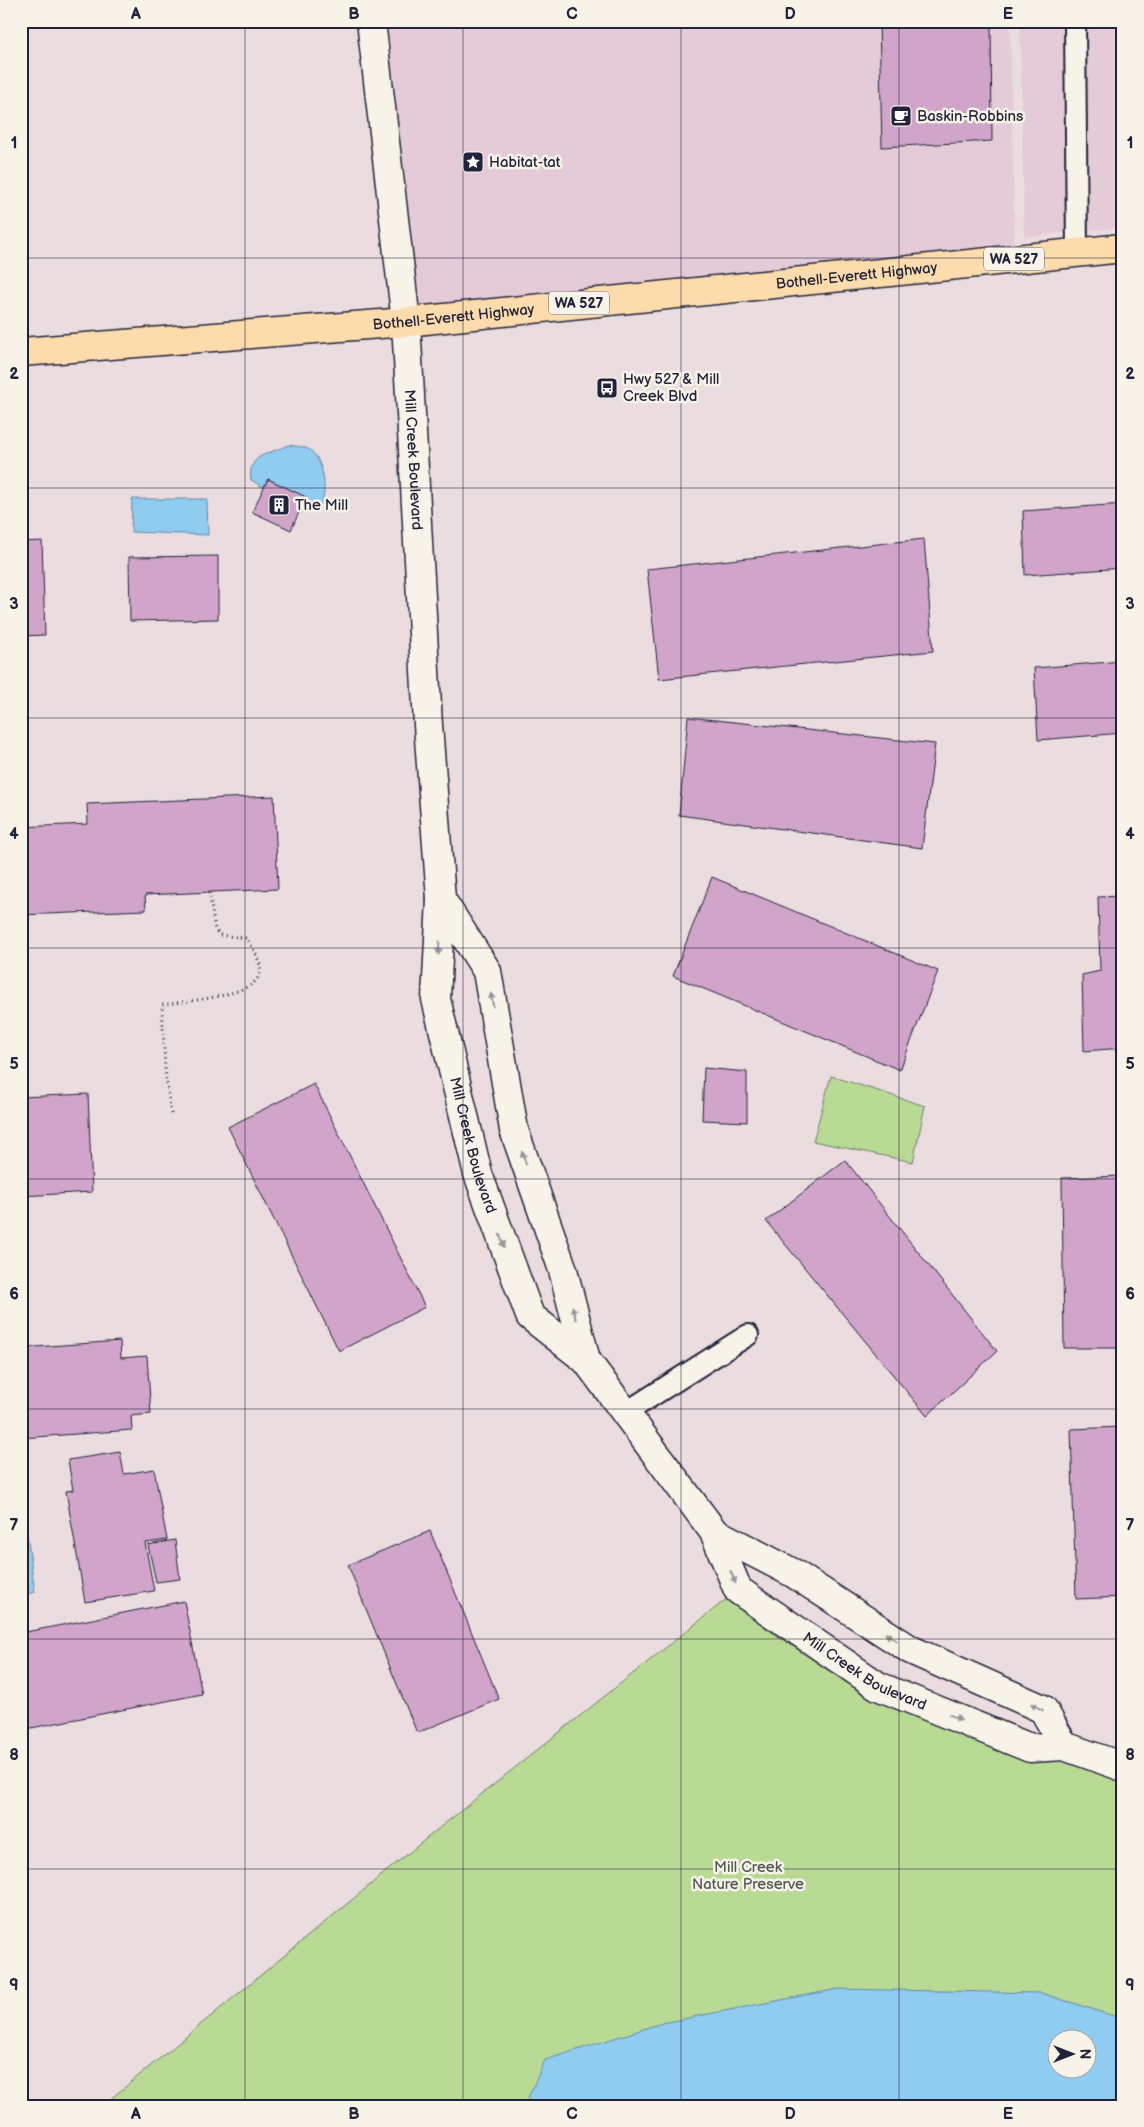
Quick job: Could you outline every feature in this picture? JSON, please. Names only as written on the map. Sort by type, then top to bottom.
[{"type":"main road","name":"Bothell-Everett Highway","points":[[21,352],[406,322],[1123,248]]},
{"type":"street","name":"Mill Creek Boulevard","points":[[371,21],[406,322],[428,725],[442,899],[436,999],[478,1174],[530,1316],[586,1360],[714,1532],[738,1590],[878,1686],[1030,1748],[1064,1746],[1123,1767]]},
{"type":"street","name":"Mill Creek Boulevard","points":[[442,899],[487,971],[514,1130],[563,1270],[586,1360]]},
{"type":"street","name":"Mill Creek Boulevard","points":[[714,1532],[793,1573],[910,1650],[1043,1709],[1064,1746]]},
{"type":"lane","points":[[1075,21],[1078,253]]},
{"type":"lane","points":[[625,1413],[748,1335]]},
{"type":"path","points":[[171,1114],[165,1069],[162,1005],[243,990],[257,981],[261,972],[258,960],[246,938],[219,935],[215,929],[209,892]]},
{"type":"shaded area","points":[[371,21],[1010,21],[1015,259],[406,322]]},
{"type":"shaded area","points":[[1020,21],[1123,21],[1123,227],[1024,237]]},
{"type":"green space","points":[[831,1076],[925,1106],[913,1162],[813,1141]]},
{"type":"green space","name":"Mill Creek Nature Preserve","points":[[738,1590],[878,1686],[1123,1767],[1123,2106],[102,2106],[433,1833]]},
{"type":"water","points":[[288,445],[308,449],[313,453],[321,466],[324,484],[323,500],[320,506],[311,511],[299,512],[305,497],[268,479],[263,487],[251,480],[251,471],[256,459]]},
{"type":"water","points":[[132,499],[207,499],[208,535],[131,532]]},
{"type":"water","points":[[26,1527],[35,1592],[21,1596],[21,1528]]},
{"type":"water","points":[[838,1989],[1041,1993],[1123,2019],[1123,2106],[533,2106],[528,2098],[545,2060],[662,2023]]},
{"type":"building","points":[[879,21],[991,21],[992,141],[882,147]]},
{"type":"building","name":"The Mill","points":[[268,479],[306,497],[291,530],[252,512]]},
{"type":"building","points":[[1123,504],[1123,568],[1025,575],[1023,511]]},
{"type":"building","points":[[924,539],[933,651],[659,679],[647,569]]},
{"type":"building","points":[[42,541],[45,635],[21,636],[21,542]]},
{"type":"building","points":[[218,556],[218,619],[130,621],[129,557]]},
{"type":"building","points":[[1123,661],[1123,733],[1038,740],[1034,668]]},
{"type":"building","points":[[688,717],[935,744],[922,848],[679,815]]},
{"type":"building","points":[[274,796],[278,889],[145,895],[146,910],[21,915],[21,827],[88,824],[87,804]]},
{"type":"building","points":[[712,877],[938,971],[900,1070],[673,976]]},
{"type":"building","points":[[1123,896],[1123,1048],[1084,1051],[1082,975],[1100,971],[1098,897]]},
{"type":"building","points":[[704,1068],[747,1072],[747,1122],[702,1120]]},
{"type":"building","points":[[314,1084],[425,1307],[339,1351],[228,1127]]},
{"type":"building","points":[[88,1094],[92,1192],[21,1196],[21,1097]]},
{"type":"building","points":[[845,1160],[997,1351],[927,1416],[766,1221]]},
{"type":"building","points":[[1123,1176],[1123,1348],[1064,1348],[1062,1178]]},
{"type":"building","points":[[120,1341],[121,1358],[147,1356],[151,1414],[131,1416],[132,1430],[21,1438],[21,1348]]},
{"type":"building","points":[[1123,1427],[1123,1597],[1076,1599],[1071,1429]]},
{"type":"building","points":[[120,1452],[124,1474],[154,1469],[167,1540],[145,1543],[154,1591],[85,1602],[66,1491],[73,1490],[68,1460]]},
{"type":"building","points":[[430,1531],[499,1699],[417,1733],[348,1565]]},
{"type":"building","points":[[175,1540],[180,1579],[156,1582],[148,1545]]},
{"type":"building","points":[[184,1601],[202,1694],[21,1730],[21,1633]]},
{"type":"place","name":"Baskin-Robbins","points":[[901,116]]},
{"type":"place","name":"Habitat-tat","points":[[473,162]]},
{"type":"place","name":"Hwy 527 & Mill Creek Blvd","points":[[607,388]]},
{"type":"place","name":"The Mill","points":[[279,505]]}]
